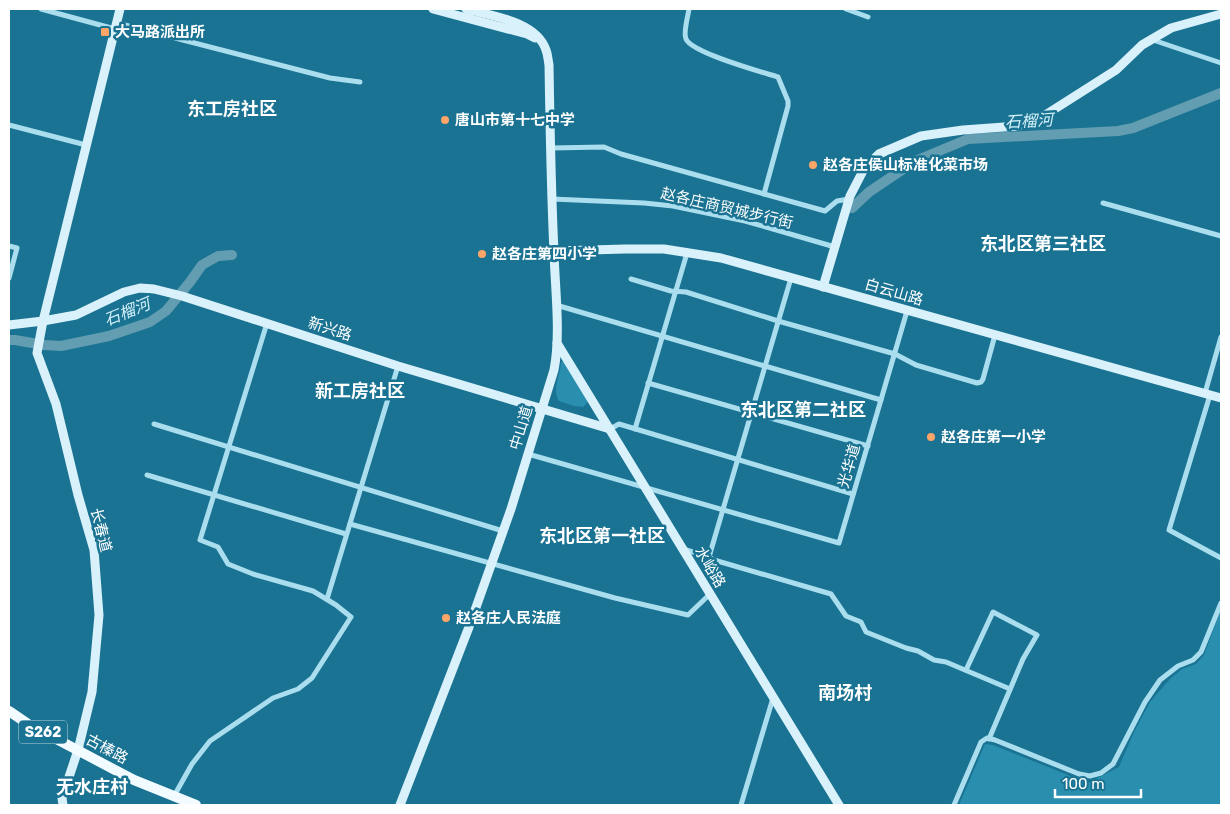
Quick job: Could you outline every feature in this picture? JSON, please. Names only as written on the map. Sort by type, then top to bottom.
[{"type":"main road","name":"古榛路","points":[[9,711],[28,724],[134,780],[196,805]]},
{"type":"street","points":[[41,9],[330,78],[360,82]]},
{"type":"street","name":"长春道","points":[[61,803],[78,750],[92,692],[100,615],[94,550],[78,495],[56,404],[37,353],[43,321],[120,9]]},
{"type":"street","points":[[433,9],[447,10],[527,34],[540,40]]},
{"type":"street","points":[[466,9],[518,23],[527,27],[540,40]]},
{"type":"street","points":[[689,9],[685,33],[686,40],[691,46],[711,55],[778,77],[788,101],[764,194]]},
{"type":"street","points":[[846,9],[868,18]]},
{"type":"street","points":[[823,287],[849,199],[865,167],[879,154],[921,136],[963,130],[1018,126],[1039,119],[1116,70],[1142,45],[1171,28],[1221,14]]},
{"type":"street","points":[[1152,39],[1221,62]]},
{"type":"street","name":"中山道","points":[[400,805],[469,627],[503,531],[557,356],[549,65],[546,49],[540,40]]},
{"type":"street","points":[[9,125],[86,145]]},
{"type":"street","points":[[550,148],[604,147],[621,154],[825,211],[837,201],[849,199]]},
{"type":"street","name":"赵各庄商贸城步行街","points":[[552,199],[673,206],[745,221],[835,247]]},
{"type":"street","points":[[1103,202],[1221,236]]},
{"type":"street","points":[[9,246],[17,248],[9,278]]},
{"type":"street","name":"白云山路","points":[[554,251],[664,249],[721,258],[1221,398]]},
{"type":"street","points":[[635,429],[687,252]]},
{"type":"street","points":[[709,557],[791,278]]},
{"type":"street","points":[[631,279],[675,292],[686,292],[778,321],[894,354],[916,365],[976,383],[983,379],[995,335]]},
{"type":"street","name":"新兴路","points":[[9,326],[76,315],[124,292],[140,288],[154,289],[182,296],[398,366],[610,430]]},
{"type":"street","points":[[556,305],[881,400]]},
{"type":"street","name":"光华道","points":[[723,510],[839,543],[907,310]]},
{"type":"street","points":[[174,796],[192,764],[210,741],[273,698],[298,689],[312,678],[351,617],[336,604],[313,591],[253,574],[228,564],[218,546],[200,540],[266,323]]},
{"type":"street","points":[[1221,337],[1208,394],[1169,530],[1221,558]]},
{"type":"street","name":"水峪路","points":[[557,343],[839,805]]},
{"type":"street","points":[[326,599],[398,366]]},
{"type":"street","points":[[648,383],[868,446]]},
{"type":"street","points":[[154,424],[503,531]]},
{"type":"street","points":[[610,430],[620,424],[853,494]]},
{"type":"street","points":[[528,454],[723,510]]},
{"type":"street","points":[[147,475],[346,534]]},
{"type":"street","points":[[350,524],[615,598],[688,615],[710,594]]},
{"type":"street","points":[[683,549],[714,560],[831,594],[846,616],[861,622],[866,632],[918,651],[934,660],[946,662],[1010,689]]},
{"type":"street","points":[[954,805],[981,742],[987,738],[1079,774],[1090,776],[1101,773],[1114,764],[1145,702],[1160,680],[1178,666],[1193,660],[1201,652],[1221,603]]},
{"type":"street","points":[[966,670],[993,612],[1037,635],[1010,689],[989,739]]},
{"type":"street","points":[[741,805],[774,698]]},
{"type":"shaded area","points":[[562,362],[564,362],[587,399],[587,403],[583,407],[559,401],[556,387]]},
{"type":"shaded area","points":[[1221,609],[1221,805],[959,805],[985,744],[993,745],[1088,783],[1119,767],[1134,732],[1150,702],[1170,679],[1182,669],[1196,664],[1204,655]]},
{"type":"waterway","name":"石榴河","points":[[852,208],[869,192],[915,161],[968,139],[1118,131],[1133,128],[1221,93]]},
{"type":"waterway","name":"石榴河","points":[[9,340],[61,346],[109,336],[150,322],[166,311],[202,265],[218,256],[232,255]]},
{"type":"place","name":"大马路派出所","points":[[105,32]]},
{"type":"place","name":"唐山市第十七中学","points":[[445,120]]},
{"type":"place","name":"赵各庄侯山标准化菜市场","points":[[813,165]]},
{"type":"place","name":"赵各庄第四小学","points":[[482,254]]},
{"type":"place","name":"赵各庄第一小学","points":[[931,437]]},
{"type":"place","name":"赵各庄人民法庭","points":[[446,618]]},
{"type":"district","name":"东工房社区","points":[[232,109]]},
{"type":"district","name":"东北区第三社区","points":[[1043,244]]},
{"type":"district","name":"新工房社区","points":[[360,391]]},
{"type":"district","name":"东北区第二社区","points":[[803,410]]},
{"type":"district","name":"东北区第一社区","points":[[602,536]]},
{"type":"district","name":"南场村","points":[[845,693]]},
{"type":"district","name":"无水庄村","points":[[92,787]]}]
